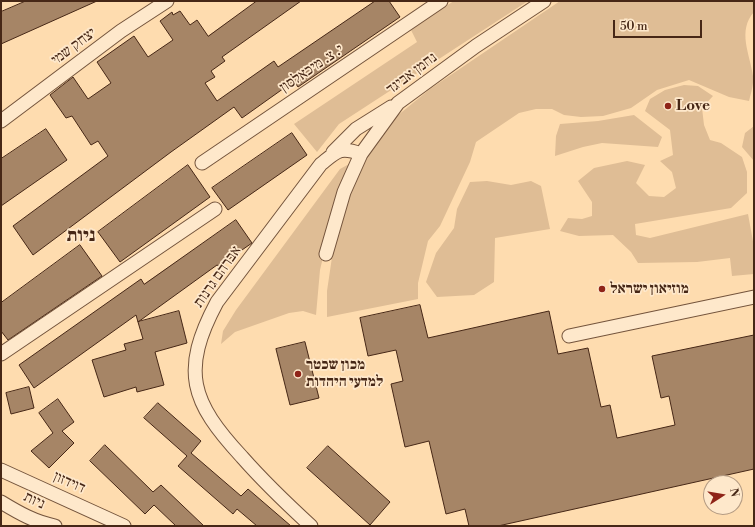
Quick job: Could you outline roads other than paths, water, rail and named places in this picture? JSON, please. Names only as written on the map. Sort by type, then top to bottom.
[{"type":"street","name":"יצחק שמי","points":[[1,120],[121,31],[167,1]]},
{"type":"street","name":"י. צ. מיכאלסון","points":[[202,163],[441,1]]},
{"type":"street","name":"נחמן אביגד","points":[[326,254],[344,192],[361,154],[398,103],[476,46],[544,1]]},
{"type":"street","points":[[321,164],[356,129],[398,103]]},
{"type":"street","name":"אברהם גרנות","points":[[311,526],[259,476],[214,424],[204,409],[198,392],[196,358],[205,324],[217,302],[321,164],[338,150],[347,149],[361,154]]},
{"type":"street","points":[[1,354],[215,209]]},
{"type":"street","points":[[569,336],[754,297]]},
{"type":"street","name":"דוידזון","points":[[1,470],[124,526]]},
{"type":"street","name":"ניות","points":[[1,502],[28,518],[55,526]]},
{"type":"place","name":"Love","points":[[668,106]]},
{"type":"place","name":"מוזיאון ישראל","points":[[602,289]]},
{"type":"place","name":"מכון שכטר למדעי היהדות","points":[[298,374]]},
{"type":"district","name":"ניות","points":[[81,236]]}]
